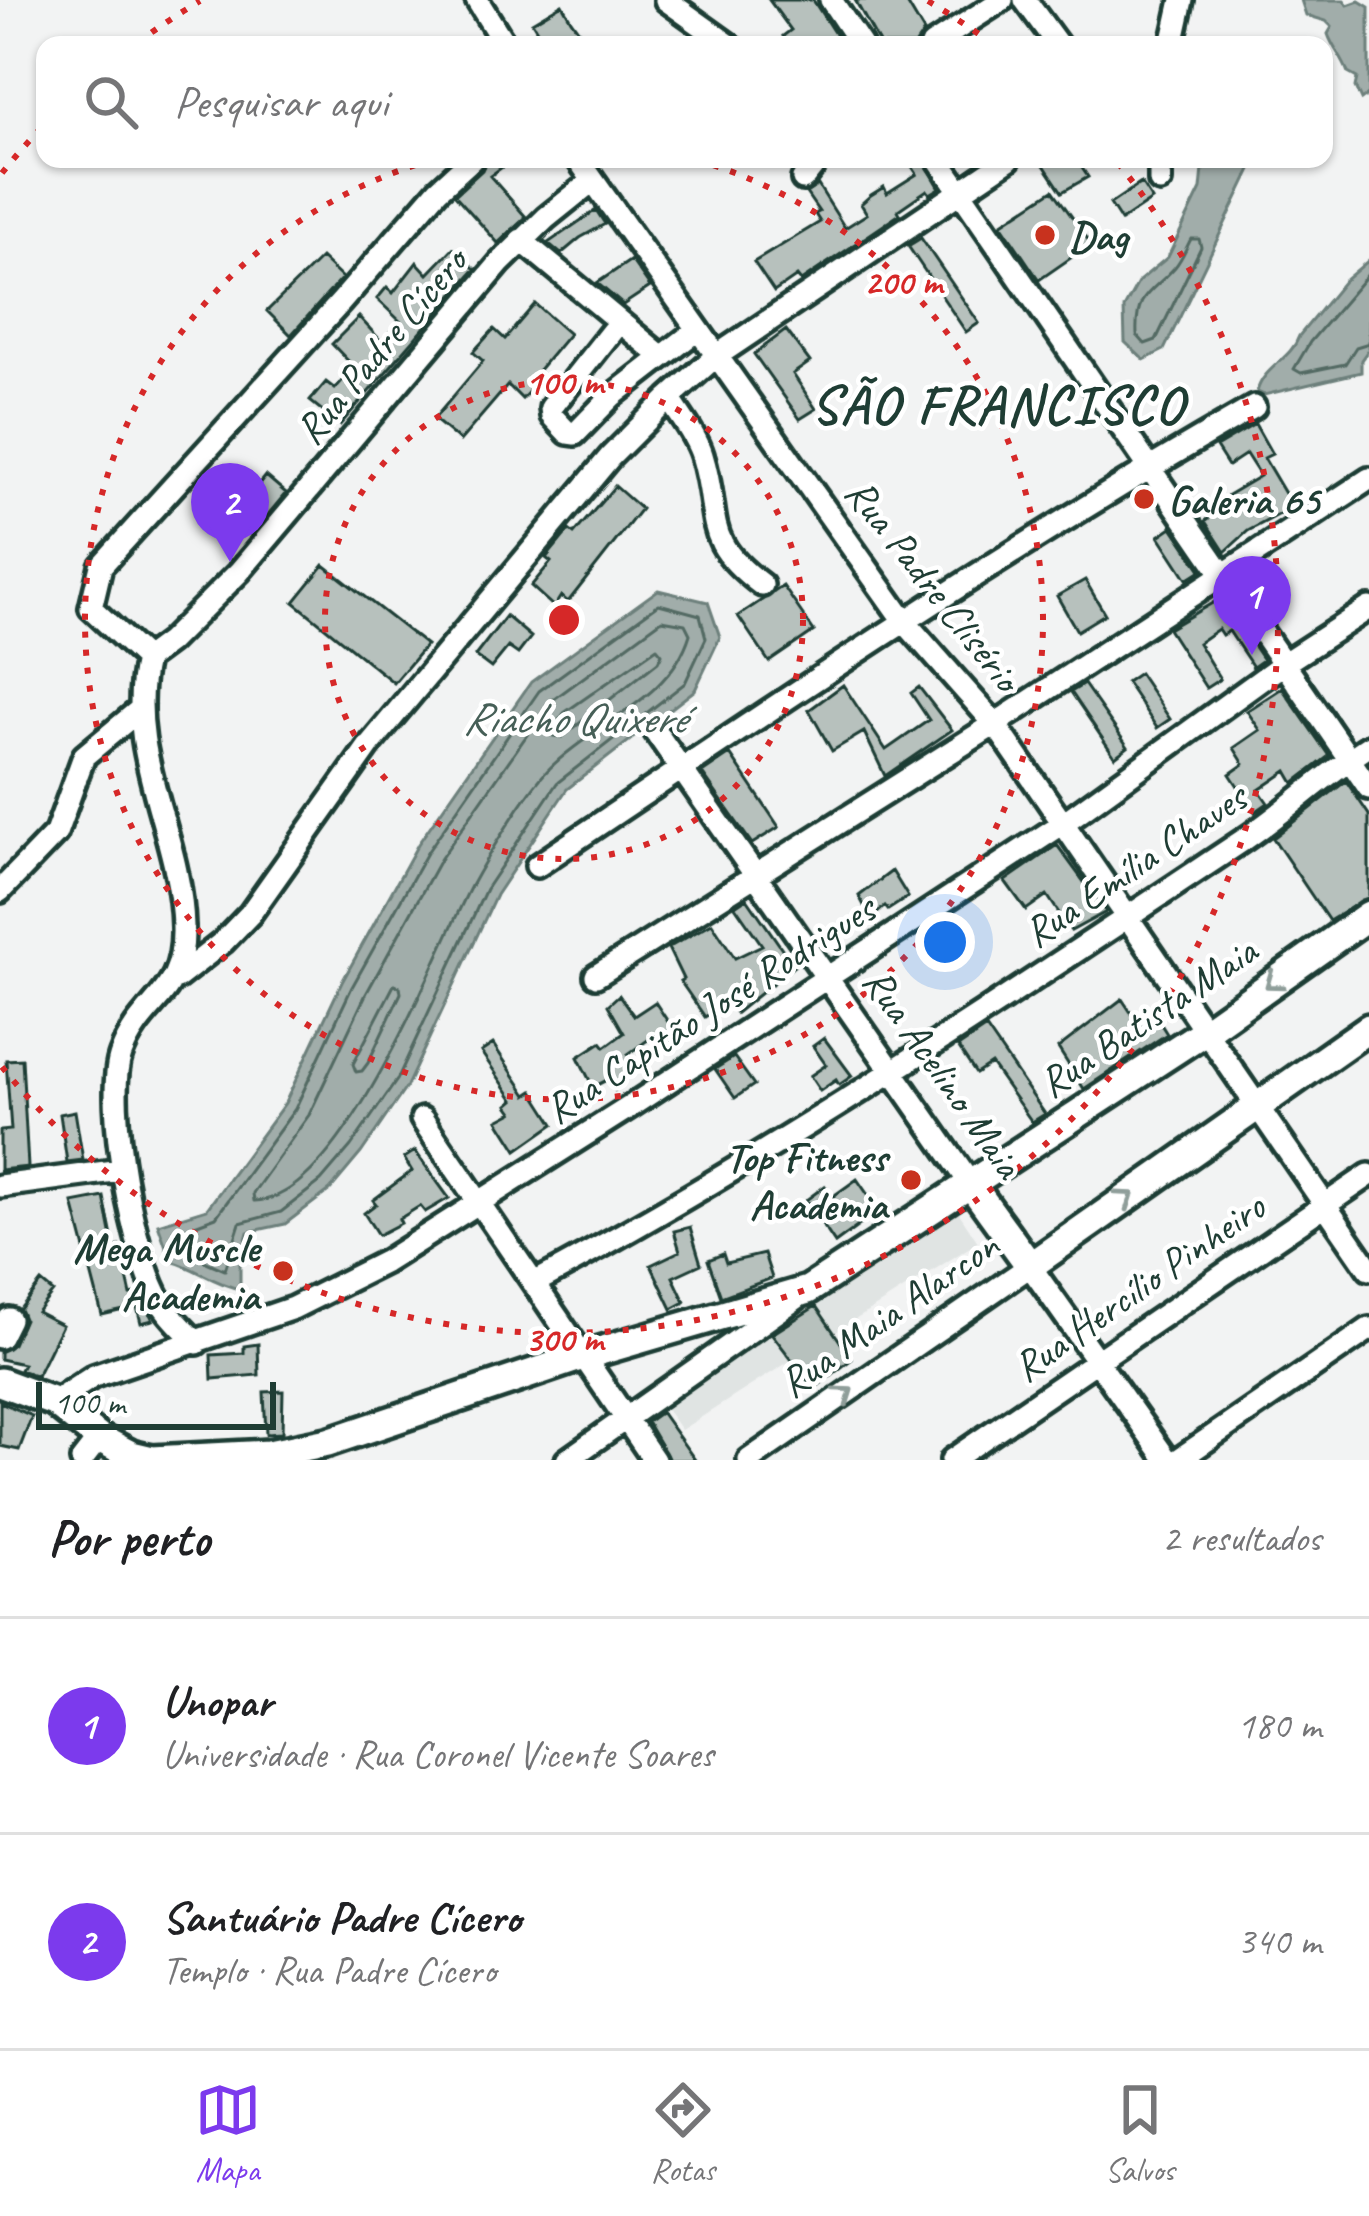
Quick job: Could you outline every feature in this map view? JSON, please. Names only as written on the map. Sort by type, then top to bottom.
[{"type":"main road","name":"Rua Batista Maia","points":[[0,1382],[54,1402],[91,1449],[152,1460],[334,1451],[583,1356],[808,1290],[1208,1029],[1369,914]]},
{"type":"main road","name":"Rua Maia Alarcon","points":[[1030,1266],[1369,1028]]},
{"type":"main road","name":"Rua Acelino Maia","points":[[972,1186],[1030,1266]]},
{"type":"street","points":[[477,0],[499,36]]},
{"type":"street","points":[[666,0],[716,36]]},
{"type":"street","points":[[831,0],[855,36]]},
{"type":"street","points":[[946,36],[1002,0]]},
{"type":"street","points":[[1024,0],[1051,36]]},
{"type":"street","points":[[1174,36],[1182,0]]},
{"type":"street","points":[[177,978],[183,914],[138,710],[146,659],[91,608],[101,566],[462,168]]},
{"type":"street","name":"Rua Padre Clisério","points":[[584,168],[904,621],[995,724],[1369,1269]]},
{"type":"street","points":[[802,179],[811,168]]},
{"type":"street","points":[[944,168],[1369,788]]},
{"type":"street","points":[[197,1343],[156,1293],[139,1252],[122,1170],[121,1055],[140,1022],[177,978],[250,914],[371,743],[610,457],[668,398],[715,357],[995,168]]},
{"type":"street","name":"Rua Padre Cícero","points":[[146,659],[239,572],[521,241],[592,181]]},
{"type":"street","points":[[521,241],[661,356]]},
{"type":"street","points":[[619,322],[551,408],[568,434],[575,434],[612,396],[697,330]]},
{"type":"street","points":[[580,368],[612,396]]},
{"type":"street","points":[[668,398],[700,448],[717,538],[724,552],[762,585]]},
{"type":"street","points":[[538,866],[904,621],[1147,468],[1254,407]]},
{"type":"street","points":[[596,976],[995,724],[1369,479]]},
{"type":"street","name":"Rua Capitão José Rodrigues","points":[[54,1402],[94,1376],[197,1343],[340,1288],[481,1203],[1062,824],[1283,664],[1369,608]]},
{"type":"street","points":[[0,891],[56,833],[84,756],[138,710]]},
{"type":"street","name":"Rua Acelino Maia","points":[[655,731],[972,1186]]},
{"type":"street","name":"Rua Emília Chaves","points":[[534,1283],[632,1231],[893,1072],[1252,835],[1369,746]]},
{"type":"street","points":[[183,914],[223,942]]},
{"type":"street","points":[[422,1119],[654,1460]]},
{"type":"street","points":[[0,1186],[122,1170]]},
{"type":"street","name":"Rua Hercílio Pinheiro","points":[[952,1460],[1369,1175]]},
{"type":"street","name":"Rua Acelino Maia","points":[[1030,1266],[1167,1460]]},
{"type":"street","name":"Rua Maia Alarcon","points":[[749,1460],[1030,1266]]},
{"type":"street","points":[[567,1460],[808,1290]]},
{"type":"street","points":[[1178,1460],[1369,1329]]},
{"type":"shaded area","points":[[955,1207],[978,1242],[681,1430],[661,1402]]},
{"type":"water","points":[[1301,0],[1344,0],[1348,5],[1359,1],[1369,7],[1369,94],[1361,100],[1357,78],[1348,73],[1328,34],[1332,27],[1306,15]]},
{"type":"water","points":[[1203,168],[1252,168],[1164,350],[1144,360],[1125,342],[1124,308],[1139,281],[1168,257],[1201,189]]},
{"type":"water","points":[[1369,260],[1369,349],[1361,360],[1361,372],[1264,395],[1257,392],[1344,281]]},
{"type":"water","name":"Riacho Quixeré","points":[[658,590],[708,602],[720,637],[695,690],[567,789],[496,895],[407,1086],[361,1153],[330,1190],[285,1224],[248,1232],[240,1261],[240,1289],[171,1261],[158,1224],[207,1209],[285,1103],[342,982],[418,844],[531,682]]},
{"type":"building","points":[[769,0],[813,0],[836,36],[783,36],[791,30]]},
{"type":"building","points":[[855,0],[905,0],[924,32],[921,36],[875,36]]},
{"type":"building","points":[[562,4],[583,36],[541,36],[532,22]]},
{"type":"building","points":[[501,168],[490,176],[526,217],[498,243],[455,195],[482,170]]},
{"type":"building","points":[[913,168],[928,168],[940,188],[930,194],[927,190],[898,210],[900,214],[801,281],[797,276],[774,292],[754,262],[820,222],[806,193],[818,185],[845,228],[867,214],[861,204],[871,195],[884,187],[887,193],[917,174]]},
{"type":"building","points":[[1046,168],[1082,168],[1088,177],[1062,192]]},
{"type":"building","points":[[1141,183],[1152,200],[1121,221],[1110,204]]},
{"type":"building","name":"Dag","points":[[1053,190],[1091,244],[1039,280],[1001,224]]},
{"type":"building","points":[[596,210],[605,224],[561,254],[548,243]]},
{"type":"building","points":[[921,238],[979,323],[966,332],[908,246]]},
{"type":"building","points":[[453,248],[475,269],[340,425],[310,401],[326,382],[335,389],[354,367],[332,344],[359,317],[382,342],[400,321],[377,299],[387,287],[393,293],[417,262],[428,274]]},
{"type":"building","points":[[321,258],[342,278],[291,335],[267,311]]},
{"type":"building","points":[[631,260],[650,287],[623,305],[597,283]]},
{"type":"building","points":[[535,304],[569,334],[522,399],[508,385],[460,441],[434,419],[483,361],[473,352],[494,329],[505,339]]},
{"type":"building","points":[[786,330],[810,362],[793,374],[816,409],[800,419],[754,354]]},
{"type":"building","points":[[1255,424],[1272,454],[1264,458],[1293,507],[1248,531],[1225,552],[1205,521],[1232,501],[1228,495],[1260,476],[1246,454],[1228,466],[1216,447]]},
{"type":"building","points":[[266,476],[286,493],[266,517],[249,497]]},
{"type":"building","points":[[615,486],[641,509],[568,602],[561,596],[554,607],[531,586],[569,530],[574,534]]},
{"type":"building","points":[[1172,527],[1201,570],[1187,579],[1159,536]]},
{"type":"building","points":[[324,565],[426,645],[394,683],[294,602]]},
{"type":"building","points":[[1085,580],[1105,614],[1077,631],[1057,596]]},
{"type":"building","points":[[783,586],[814,631],[769,662],[738,616]]},
{"type":"building","points":[[1221,598],[1263,660],[1253,667],[1229,631],[1222,635],[1218,629],[1198,643],[1220,679],[1206,688],[1168,629]]},
{"type":"building","points":[[506,616],[531,637],[518,654],[508,647],[491,668],[475,656]]},
{"type":"building","points":[[1139,673],[1170,719],[1157,728],[1126,682]]},
{"type":"building","points":[[1084,684],[1128,747],[1115,757],[1071,692]]},
{"type":"building","points":[[843,685],[886,750],[929,720],[911,693],[919,687],[952,730],[885,776],[864,732],[832,751],[809,710]]},
{"type":"building","points":[[1282,688],[1329,756],[1294,783],[1287,771],[1259,790],[1268,803],[1255,812],[1230,774],[1244,764],[1234,748],[1260,730],[1247,711]]},
{"type":"building","points":[[730,754],[779,827],[752,844],[702,773]]},
{"type":"building","points":[[1346,781],[1369,815],[1369,897],[1329,921],[1273,838]]},
{"type":"building","points":[[1057,845],[1106,912],[1071,931],[1047,895],[1026,910],[1005,881]]},
{"type":"building","points":[[892,871],[908,897],[888,910],[885,906],[871,919],[859,896]]},
{"type":"building","points":[[747,898],[794,966],[736,1013],[728,1001],[705,1017],[680,981],[668,948],[712,923],[735,958],[762,945],[735,906]]},
{"type":"building","points":[[619,995],[634,1016],[655,1002],[680,1040],[669,1047],[659,1032],[628,1054],[637,1067],[615,1090],[609,1079],[593,1087],[578,1057],[601,1042],[605,1047],[624,1033],[608,1005]]},
{"type":"building","points":[[1122,999],[1142,1029],[1157,1018],[1167,1034],[1084,1089],[1058,1048]]},
{"type":"building","points":[[986,1028],[1045,1114],[1032,1122],[991,1064],[976,1074],[958,1047]]},
{"type":"building","points":[[824,1038],[852,1076],[820,1091],[810,1076],[826,1065],[813,1046]]},
{"type":"building","points":[[493,1044],[527,1095],[533,1091],[554,1124],[517,1150],[498,1120],[513,1112],[508,1105],[514,1100],[481,1052]]},
{"type":"building","points":[[734,1057],[754,1085],[735,1098],[715,1069]]},
{"type":"building","points":[[22,1059],[28,1167],[0,1170],[0,1131],[11,1130],[6,1060]]},
{"type":"building","points":[[75,1111],[83,1160],[67,1162],[60,1114]]},
{"type":"building","points":[[415,1151],[449,1198],[425,1212],[420,1206],[378,1235],[364,1213],[376,1204],[373,1200],[412,1171],[404,1158]]},
{"type":"building","points":[[857,1179],[879,1211],[835,1243],[806,1200],[825,1186],[832,1197]]},
{"type":"building","points":[[104,1197],[114,1247],[120,1246],[131,1295],[140,1293],[153,1320],[141,1323],[137,1307],[102,1315],[73,1203]]},
{"type":"building","points":[[690,1227],[701,1264],[673,1277],[685,1302],[672,1309],[651,1265],[680,1251],[674,1231]]},
{"type":"building","points":[[723,1254],[726,1263],[764,1254],[772,1278],[721,1297],[708,1260]]},
{"type":"building","points":[[41,1282],[53,1292],[37,1312],[62,1325],[37,1376],[20,1370],[23,1364],[0,1359],[0,1352],[13,1344],[24,1319],[20,1309]]},
{"type":"building","points":[[816,1306],[852,1359],[814,1389],[772,1334]]},
{"type":"building","points":[[258,1344],[259,1375],[212,1379],[211,1355],[244,1353],[244,1346]]},
{"type":"building","points":[[283,1391],[282,1433],[266,1434],[264,1392]]},
{"type":"building","points":[[0,1402],[32,1416],[19,1450],[0,1446]]},
{"type":"building","points":[[661,1412],[695,1460],[669,1460],[647,1422]]},
{"type":"place","name":"Dag","points":[[1045,235]]},
{"type":"place","name":"Galeria 65","points":[[1144,499]]},
{"type":"place","name":"Santuário Padre Cícero","points":[[230,562]]},
{"type":"place","name":"Unopar","points":[[1252,655]]},
{"type":"place","name":"Top Fitness Academia","points":[[911,1180]]},
{"type":"place","name":"Mega Muscle Academia","points":[[283,1271]]},
{"type":"district","name":"SÃO FRANCISCO","points":[[998,404]]}]
